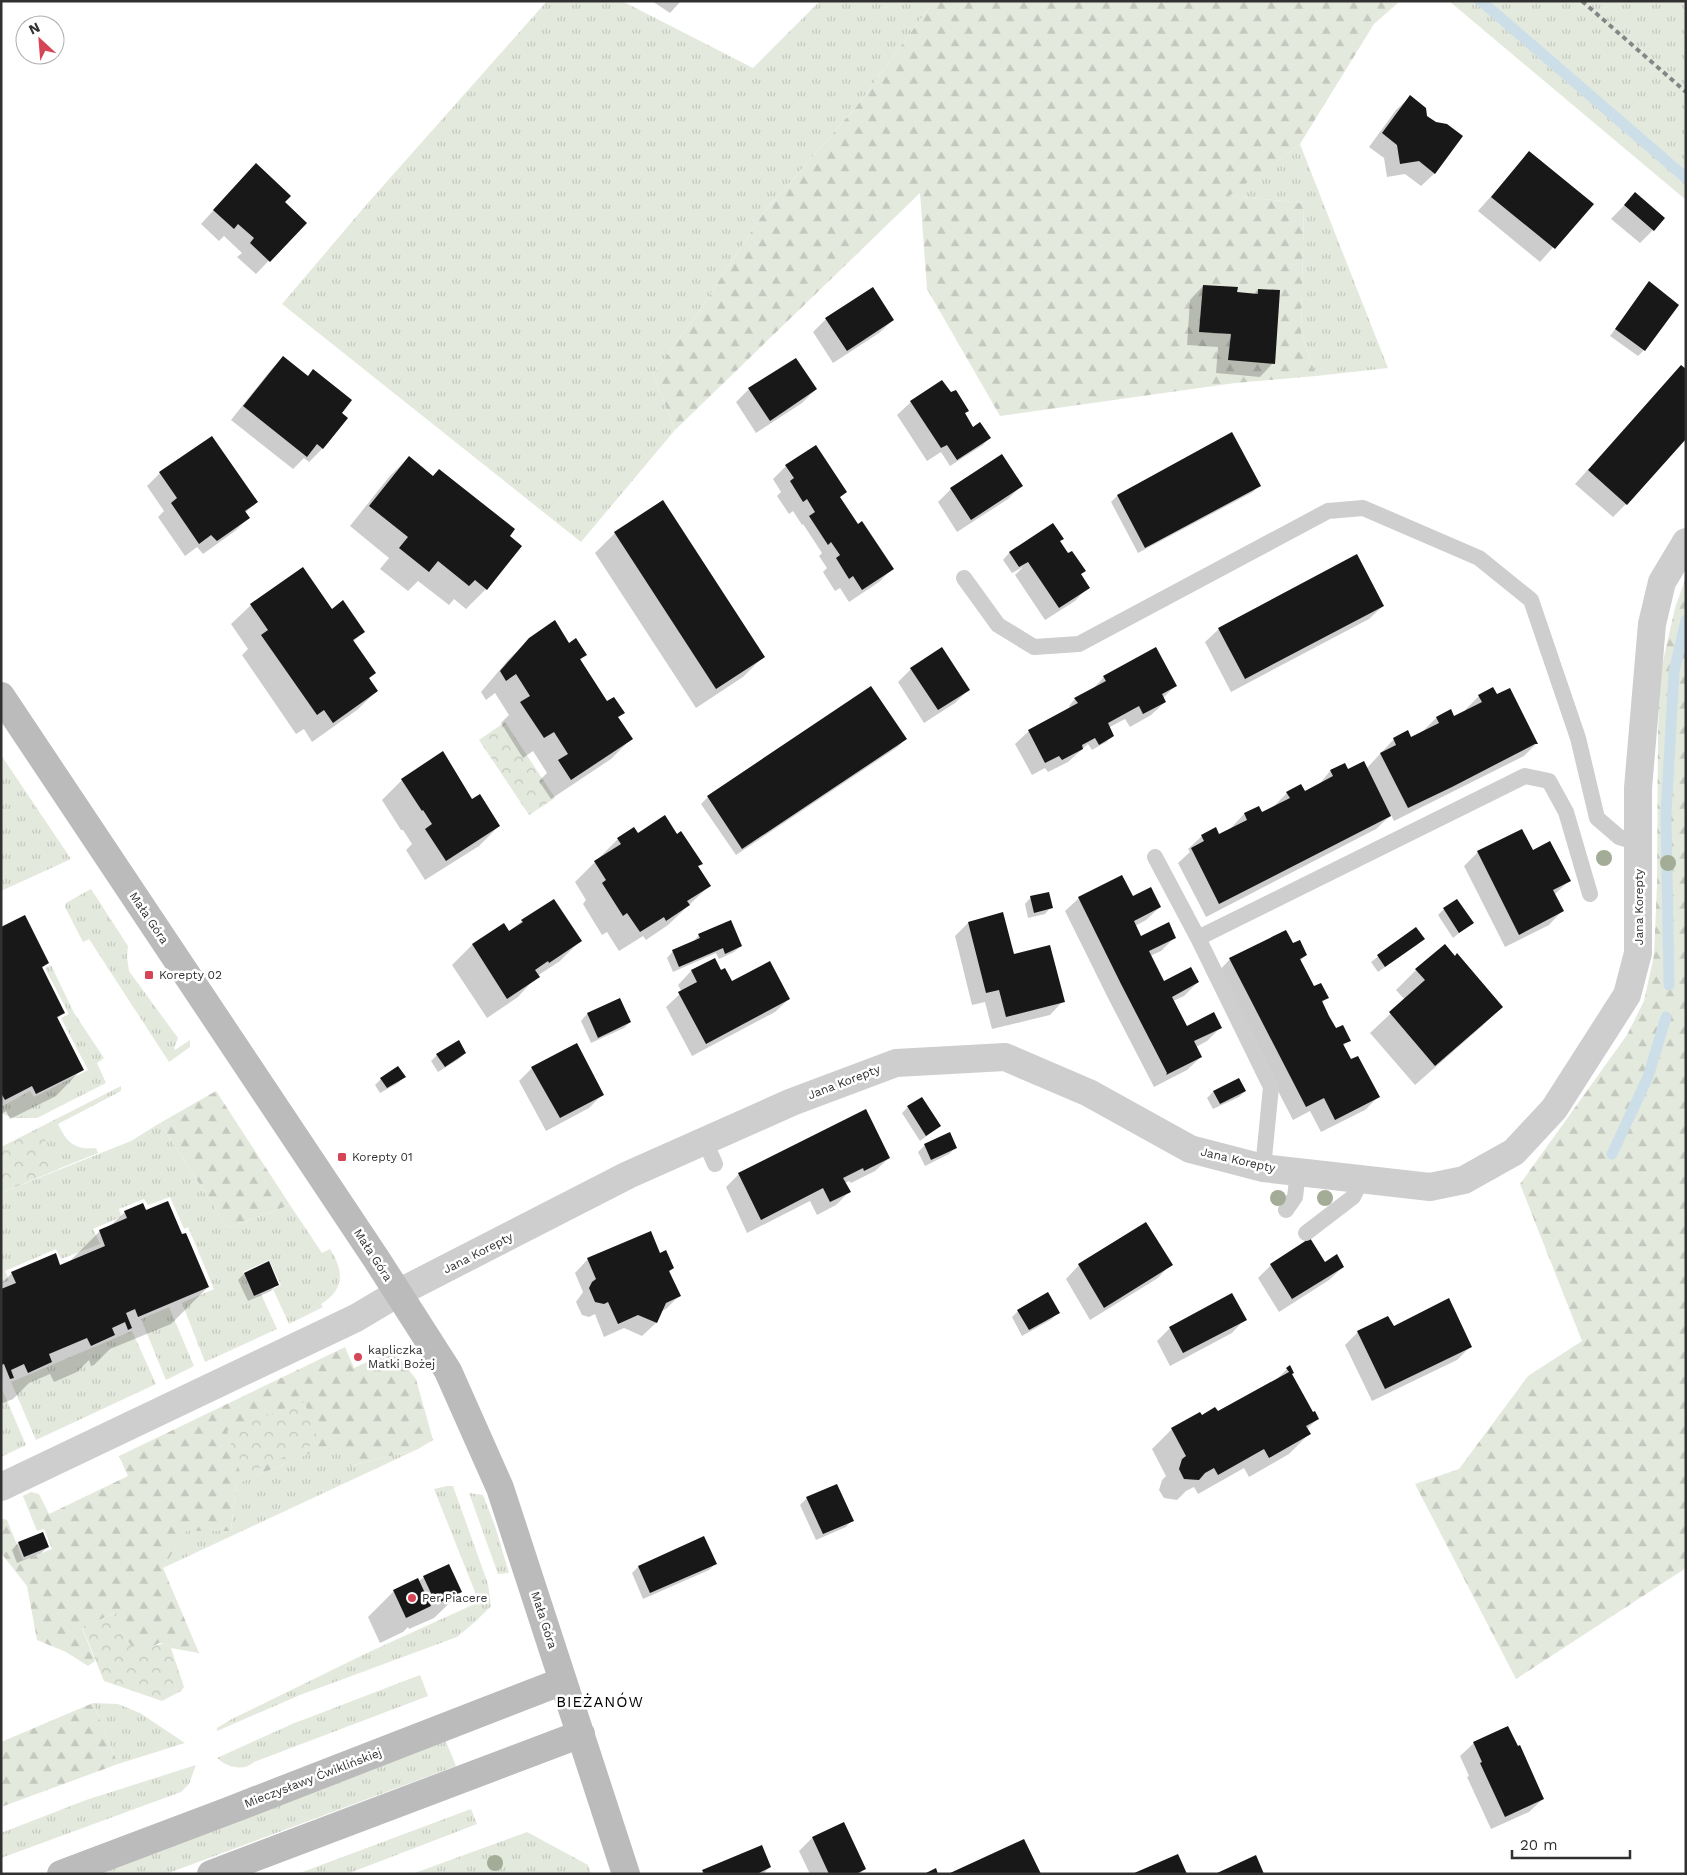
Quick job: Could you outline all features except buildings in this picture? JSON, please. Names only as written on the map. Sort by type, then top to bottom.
[{"type":"street","name":"Jana Korepty","points":[[1,1487],[356,1318],[398,1293],[628,1175],[710,1152],[792,1102],[896,1063],[1005,1057],[1089,1093],[1190,1149],[1263,1168],[1430,1187],[1464,1180],[1514,1152],[1554,1109],[1627,995],[1638,953],[1638,788],[1652,624],[1662,582],[1686,542]]},
{"type":"street","name":"Mała Góra","points":[[5,709],[398,1293],[448,1371],[500,1488],[626,1874]]},
{"type":"street","name":"Mieczysławy Ćwiklińskiej","points":[[61,1874],[228,1812],[563,1681]]},
{"type":"street","points":[[211,1874],[581,1734]]},
{"type":"lane","points":[[964,578],[998,625],[1034,647],[1079,644],[1328,512],[1363,508],[1479,558],[1531,600],[1578,738],[1597,818],[1619,836],[1639,843]]},
{"type":"lane","points":[[1198,938],[1525,776],[1549,781],[1566,812],[1590,894]]},
{"type":"lane","points":[[1155,857],[1198,938],[1271,1087],[1263,1168]]},
{"type":"lane","points":[[1286,1210],[1295,1197],[1298,1172]]},
{"type":"lane","points":[[1306,1233],[1353,1197],[1362,1179]]},
{"type":"green space","points":[[547,1],[622,1],[753,68],[820,1],[934,1],[857,106],[765,211],[692,322],[653,374],[675,430],[581,542],[282,304],[367,204]]},
{"type":"green space","points":[[934,1],[1400,1],[1374,24],[1300,144],[1229,196],[1304,203],[1301,332],[1316,376],[1235,383],[1000,416],[927,289],[920,193],[675,430],[653,374],[692,322],[765,211],[857,106]]},
{"type":"green space","points":[[1449,1],[1686,1],[1686,200]]},
{"type":"green space","points":[[1300,144],[1388,368],[1316,376],[1301,332],[1304,203],[1228,196]]},
{"type":"green space","points":[[1686,577],[1686,1568],[1516,1679],[1415,1484],[1459,1469],[1528,1376],[1582,1341],[1520,1184],[1627,1035],[1644,1001],[1654,955],[1657,885],[1658,730],[1661,670],[1675,608]]},
{"type":"green space","points":[[505,722],[555,798],[529,815],[479,740]]},
{"type":"green space","points":[[1,755],[71,859],[1,891]]},
{"type":"green space","points":[[91,889],[128,946],[129,971],[178,1038],[175,1050],[190,1040],[190,1047],[169,1062],[89,939],[83,942],[65,907],[66,903]]},
{"type":"green space","points":[[51,965],[74,1013],[104,1058],[97,1063],[106,1083],[37,1118],[13,1118],[1,1113],[1,1107],[30,1091],[34,1097],[88,1070],[61,1018],[69,1014],[45,968]]},
{"type":"green space","points":[[121,1086],[121,1091],[58,1124],[68,1140],[73,1144],[82,1148],[96,1148],[98,1153],[1,1192],[1,1147]]},
{"type":"green space","points":[[216,1091],[290,1205],[228,1228],[160,1123]]},
{"type":"green space","points":[[160,1123],[228,1228],[290,1205],[322,1253],[330,1249],[338,1264],[340,1279],[334,1292],[321,1304],[323,1307],[289,1324],[273,1289],[281,1285],[269,1260],[243,1272],[254,1297],[261,1294],[277,1329],[205,1362],[182,1303],[214,1289],[188,1227],[184,1229],[170,1197],[148,1205],[144,1199],[119,1209],[121,1217],[93,1229],[100,1244],[61,1259],[56,1249],[5,1271],[9,1280],[1,1284],[1,1193],[131,1141]]},
{"type":"green space","points":[[40,1129],[59,1169],[1,1193],[1,1148]]},
{"type":"green space","points":[[169,1307],[194,1366],[166,1380],[141,1319]]},
{"type":"green space","points":[[132,1331],[156,1384],[36,1440],[11,1382]]},
{"type":"green space","points":[[345,1347],[354,1368],[393,1350],[416,1379],[433,1440],[418,1449],[350,1466],[340,1441],[236,1484],[231,1531],[186,1531],[163,1568],[199,1653],[171,1648],[166,1644],[159,1643],[143,1652],[135,1651],[127,1640],[115,1613],[82,1628],[95,1661],[88,1666],[66,1652],[37,1640],[27,1586],[1,1553],[1,1518],[7,1520],[23,1560],[52,1549],[44,1529],[37,1531],[23,1496],[31,1492],[39,1494],[49,1514],[128,1476],[119,1456]]},
{"type":"green space","points":[[1,1387],[26,1445],[1,1457]]},
{"type":"green space","points":[[304,1401],[319,1442],[241,1476],[227,1431]]},
{"type":"green space","points":[[341,1440],[350,1466],[418,1449],[163,1568],[186,1530],[231,1531],[236,1484]]},
{"type":"green space","points":[[453,1486],[488,1584],[491,1606],[457,1637],[300,1695],[217,1731],[217,1728],[230,1720],[369,1652],[479,1602],[434,1489]]},
{"type":"green space","points":[[469,1493],[483,1495],[495,1526],[509,1573],[498,1574]]},
{"type":"green space","points":[[116,1613],[127,1640],[135,1651],[162,1644],[166,1644],[171,1648],[184,1687],[181,1691],[162,1701],[104,1681],[82,1627]]},
{"type":"green space","points":[[420,1675],[428,1696],[245,1767],[230,1766],[217,1758],[292,1724]]},
{"type":"green space","points":[[93,1703],[118,1704],[140,1713],[185,1743],[118,1764]]},
{"type":"green space","points":[[93,1703],[118,1764],[1,1807],[1,1742]]},
{"type":"green space","points":[[445,1739],[456,1766],[166,1874],[88,1874]]},
{"type":"green space","points":[[196,1765],[189,1784],[181,1792],[1,1858],[1,1833],[86,1800]]},
{"type":"green space","points":[[471,1809],[477,1824],[347,1874],[297,1874]]},
{"type":"green space","points":[[527,1832],[588,1865],[591,1874],[412,1874]]},
{"type":"waterway","points":[[1481,1],[1686,178]]},
{"type":"waterway","points":[[1669,985],[1666,815],[1674,672],[1686,620]]},
{"type":"waterway","points":[[1612,1154],[1648,1077],[1666,1017]]},
{"type":"railway","points":[[1582,1],[1686,92]]},
{"type":"place","name":"Korepty 02","points":[[149,975]]},
{"type":"place","name":"Korepty 01","points":[[342,1157]]},
{"type":"place","name":"kapliczka Matki Bożej","points":[[358,1357]]},
{"type":"place","name":"Per Piacere","points":[[412,1598]]},
{"type":"district","name":"BIEŻANÓW","points":[[600,1702]]}]
